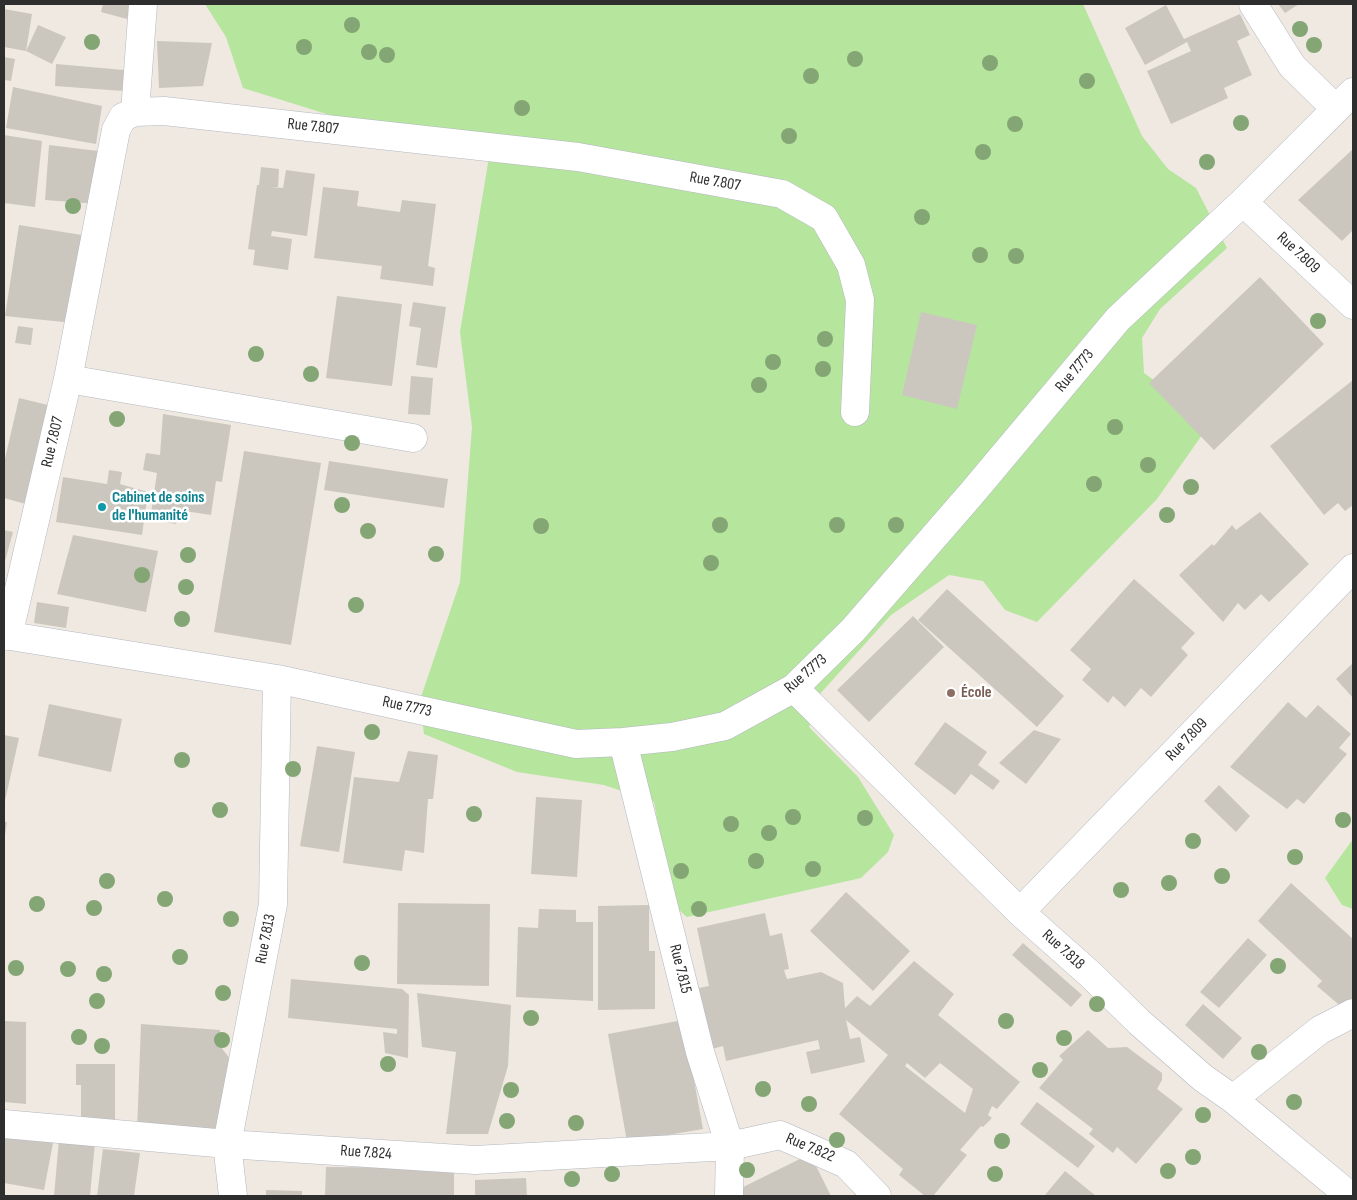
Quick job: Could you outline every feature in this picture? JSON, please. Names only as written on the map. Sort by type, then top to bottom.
[{"type":"street","points":[[135,112],[143,4]]},
{"type":"street","points":[[1254,4],[1292,66],[1345,100]]},
{"type":"street","name":"Rue 7.773","points":[[6,635],[277,679],[576,744],[672,737],[725,726],[794,688],[853,630],[1118,320],[1243,202],[1345,100]]},
{"type":"street","name":"Rue 7.807","points":[[6,635],[68,380],[116,130],[123,118],[135,112],[164,110],[578,157],[782,194],[824,218],[851,265],[860,300],[855,412]]},
{"type":"street","name":"Rue 7.809","points":[[1243,202],[1353,305]]},
{"type":"street","points":[[68,380],[413,438]]},
{"type":"street","name":"Rue 7.809","points":[[1020,912],[1353,568]]},
{"type":"street","name":"Rue 7.813","points":[[233,1196],[227,1144],[273,904],[277,679]]},
{"type":"street","name":"Rue 7.818","points":[[794,688],[1020,912],[1091,975],[1139,1022],[1196,1072],[1232,1099],[1350,1196]]},
{"type":"street","name":"Rue 7.815","points":[[623,742],[700,1052],[730,1146],[728,1196]]},
{"type":"street","points":[[1232,1099],[1320,1030],[1353,1013]]},
{"type":"street","name":"Rue 7.824","points":[[4,1124],[227,1144],[475,1160],[730,1146]]},
{"type":"street","name":"Rue 7.822","points":[[730,1146],[780,1135],[846,1164],[877,1196]]},
{"type":"green space","points":[[205,4],[1083,4],[1142,136],[1168,169],[1196,188],[1227,248],[1160,309],[1142,338],[1144,373],[1198,413],[1207,428],[1157,499],[1037,622],[1005,610],[983,581],[949,575],[891,615],[819,695],[809,727],[858,777],[894,835],[888,852],[861,878],[687,917],[673,905],[654,802],[604,785],[517,772],[424,734],[420,700],[460,582],[472,427],[460,332],[492,139],[362,125],[243,88],[226,37]]},
{"type":"green space","points":[[1353,839],[1353,909],[1342,905],[1325,878]]},
{"type":"building","points":[[103,4],[131,4],[127,19],[101,12]]},
{"type":"building","points":[[1278,4],[1299,4],[1285,13]]},
{"type":"building","points":[[1166,5],[1184,39],[1240,14],[1250,35],[1237,41],[1252,75],[1224,88],[1228,98],[1171,124],[1147,71],[1191,51],[1187,42],[1145,65],[1125,28]]},
{"type":"building","points":[[4,9],[32,14],[26,51],[4,47]]},
{"type":"building","points":[[38,25],[66,37],[52,64],[26,51]]},
{"type":"building","points":[[157,41],[212,43],[203,86],[159,88]]},
{"type":"building","points":[[4,57],[15,59],[11,81],[4,80]]},
{"type":"building","points":[[56,64],[124,70],[123,91],[55,86]]},
{"type":"building","points":[[13,87],[102,106],[96,144],[6,128]]},
{"type":"building","points":[[4,135],[42,141],[35,207],[4,203]]},
{"type":"building","points":[[49,145],[106,152],[99,204],[45,200]]},
{"type":"building","points":[[1353,149],[1353,230],[1342,241],[1298,200]]},
{"type":"building","points":[[261,167],[279,169],[278,187],[271,187],[283,188],[286,170],[315,174],[307,236],[272,231],[271,236],[292,239],[288,270],[253,265],[255,250],[248,249]]},
{"type":"building","points":[[323,187],[359,191],[357,206],[400,212],[402,200],[436,204],[428,266],[435,268],[433,286],[380,279],[382,266],[314,258]]},
{"type":"building","points":[[19,225],[82,235],[73,323],[5,316]]},
{"type":"building","points":[[1260,277],[1324,344],[1214,450],[1149,383]]},
{"type":"building","points":[[337,296],[402,304],[392,386],[326,378]]},
{"type":"building","points":[[413,302],[446,307],[437,368],[416,365],[421,328],[409,326]]},
{"type":"building","points":[[921,312],[977,325],[957,409],[902,395]]},
{"type":"building","points":[[18,326],[33,328],[31,345],[15,343]]},
{"type":"building","points":[[411,376],[433,378],[430,415],[408,414]]},
{"type":"building","points":[[1353,380],[1353,505],[1345,511],[1338,503],[1324,515],[1270,446]]},
{"type":"building","points":[[19,398],[56,407],[33,506],[4,498],[4,463]]},
{"type":"building","points":[[163,414],[231,425],[222,482],[216,481],[211,515],[178,510],[176,524],[150,520],[157,473],[143,470],[146,453],[160,455]]},
{"type":"building","points":[[244,451],[321,463],[291,645],[214,632]]},
{"type":"building","points":[[329,461],[448,479],[444,508],[324,490]]},
{"type":"building","name":"Cabinet de soins de l'humanité","points":[[109,470],[122,472],[120,484],[148,492],[142,535],[56,522],[63,477],[107,484]]},
{"type":"building","points":[[1260,512],[1309,564],[1269,602],[1261,594],[1245,610],[1238,603],[1223,622],[1179,575],[1212,544],[1214,546],[1232,525],[1236,530]]},
{"type":"building","points":[[4,530],[13,532],[4,565]]},
{"type":"building","points":[[73,535],[158,551],[146,612],[57,594]]},
{"type":"building","points":[[1134,579],[1195,633],[1181,648],[1188,655],[1151,697],[1141,688],[1125,707],[1113,696],[1108,703],[1082,680],[1091,669],[1070,650]]},
{"type":"building","points":[[947,589],[1064,696],[1037,727],[918,620]]},
{"type":"building","points":[[37,602],[69,607],[66,628],[34,623]]},
{"type":"building","points":[[913,616],[944,647],[869,722],[837,690]]},
{"type":"building","points":[[1353,663],[1353,698],[1336,679]]},
{"type":"building","points":[[1288,702],[1306,718],[1318,705],[1351,734],[1339,748],[1347,754],[1304,804],[1297,799],[1287,809],[1230,767]]},
{"type":"building","points":[[49,704],[122,719],[111,772],[38,756]]},
{"type":"building","points":[[945,722],[987,752],[978,765],[1000,781],[993,790],[971,774],[955,795],[914,764]]},
{"type":"building","points":[[1034,730],[1061,739],[1026,784],[999,763]]},
{"type":"building","points":[[4,735],[19,738],[5,801],[4,801]]},
{"type":"building","points":[[317,746],[355,752],[339,852],[300,846]]},
{"type":"building","points":[[408,751],[438,755],[433,799],[428,799],[424,853],[405,850],[402,871],[343,863],[354,777],[399,782]]},
{"type":"building","points":[[1219,785],[1250,816],[1236,832],[1204,801]]},
{"type":"building","points":[[536,797],[582,800],[577,877],[531,874]]},
{"type":"building","points":[[4,822],[7,822],[5,835],[4,835]]},
{"type":"building","points":[[1291,883],[1353,939],[1353,998],[1344,1009],[1317,986],[1322,981],[1258,921]]},
{"type":"building","points":[[846,892],[910,951],[873,991],[810,931]]},
{"type":"building","points":[[398,903],[490,904],[489,986],[397,984]]},
{"type":"building","points":[[649,905],[649,951],[655,951],[655,1009],[598,1010],[598,906]]},
{"type":"building","points":[[539,909],[576,910],[576,922],[593,922],[593,1001],[516,997],[518,927],[538,928]]},
{"type":"building","points":[[765,913],[770,936],[782,933],[789,969],[784,970],[787,979],[821,972],[843,983],[845,1008],[857,996],[870,1006],[914,961],[954,994],[938,1015],[1020,1082],[997,1109],[992,1106],[988,1115],[992,1118],[983,1127],[981,1126],[960,1150],[967,1155],[933,1196],[925,1196],[899,1175],[903,1169],[839,1114],[888,1055],[846,1020],[850,1039],[860,1037],[865,1062],[811,1074],[806,1052],[820,1049],[818,1040],[726,1061],[723,1046],[712,1049],[699,988],[709,986],[697,928]],"holes":[[[907,1063],[925,1078],[940,1063],[973,1089],[965,1113],[905,1066]]]},
{"type":"building","points":[[1248,938],[1267,955],[1219,1008],[1200,992]]},
{"type":"building","points":[[1023,943],[1082,995],[1071,1007],[1012,955]]},
{"type":"building","points":[[291,979],[402,989],[409,995],[408,1058],[385,1053],[383,1032],[397,1034],[397,1029],[288,1018]]},
{"type":"building","points":[[417,993],[511,1005],[508,1066],[488,1134],[446,1134],[456,1052],[422,1047]]},
{"type":"building","points":[[1203,1004],[1242,1038],[1223,1059],[1185,1025]]},
{"type":"building","points":[[683,1020],[703,1129],[627,1142],[608,1034]]},
{"type":"building","points":[[4,1021],[26,1022],[26,1104],[4,1102]]},
{"type":"building","points":[[141,1024],[220,1030],[220,1046],[231,1060],[225,1134],[137,1131]]},
{"type":"building","points":[[1088,1030],[1108,1048],[1127,1047],[1162,1073],[1162,1080],[1157,1089],[1183,1109],[1136,1164],[1117,1147],[1113,1153],[1089,1134],[1093,1129],[1039,1088],[1063,1060],[1059,1056]]},
{"type":"building","points":[[76,1064],[115,1064],[115,1125],[81,1125],[81,1085],[76,1085]]},
{"type":"building","points":[[1037,1102],[1095,1146],[1078,1168],[1020,1124]]},
{"type":"building","points":[[4,1128],[54,1138],[44,1190],[4,1183]]},
{"type":"building","points":[[59,1139],[95,1142],[90,1196],[54,1196]]},
{"type":"building","points":[[103,1149],[140,1153],[134,1196],[97,1196]]},
{"type":"building","points":[[810,1154],[831,1196],[732,1196],[731,1193]]},
{"type":"building","points":[[326,1167],[454,1168],[454,1196],[325,1196]]},
{"type":"building","points":[[1065,1171],[1096,1196],[1046,1196]]},
{"type":"building","points":[[526,1178],[527,1196],[475,1196],[475,1180]]},
{"type":"building","points":[[266,1190],[302,1191],[302,1196],[266,1196]]},
{"type":"place","name":"Cabinet de soins de l'humanité","points":[[102,507]]},
{"type":"place","name":"École","points":[[951,693]]}]
